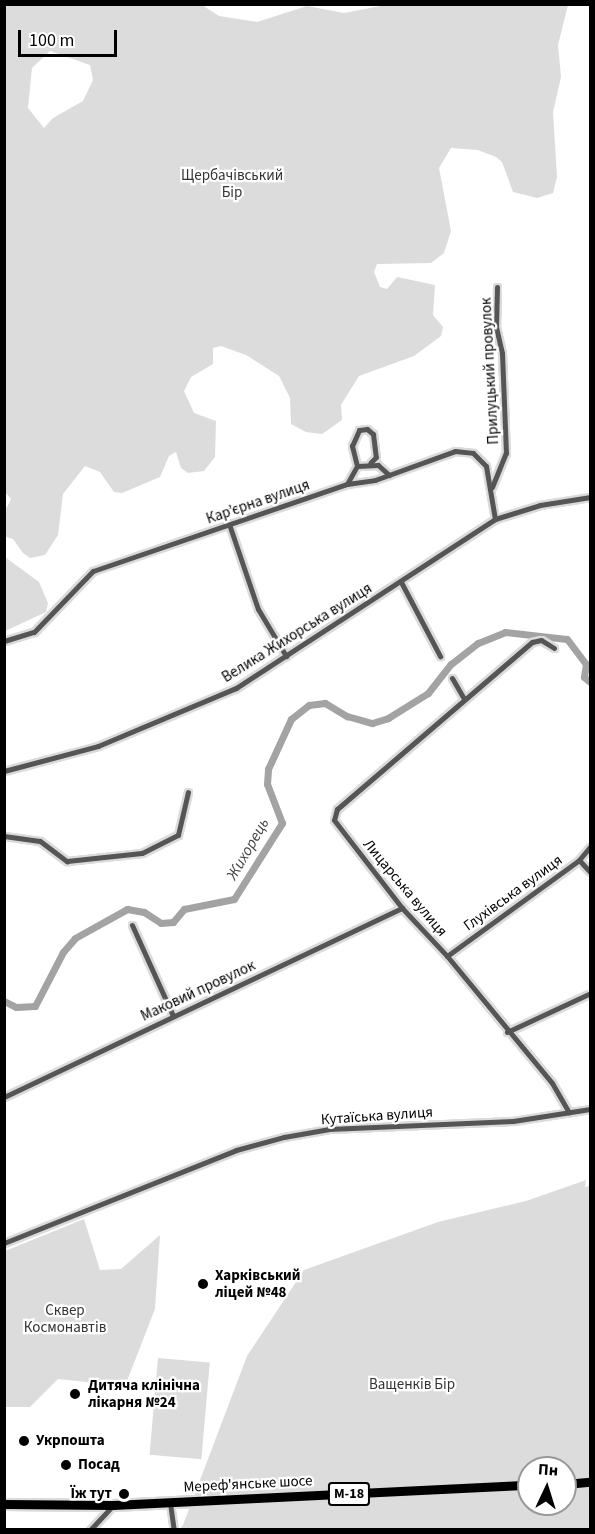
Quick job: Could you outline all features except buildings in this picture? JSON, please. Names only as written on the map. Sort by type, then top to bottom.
[{"type":"highway","name":"Мереф'янське шосе","points":[[4,1503],[113,1505],[517,1486]]},
{"type":"street","name":"Прилуцький провулок","points":[[492,487],[506,453],[497,287]]},
{"type":"street","points":[[347,483],[357,466],[352,446],[359,430],[367,429],[376,445],[376,458],[370,463],[357,466]]},
{"type":"street","name":"Кар’єрна вулиця","points":[[4,641],[34,632],[93,570],[347,483],[389,476],[455,451],[473,453],[486,466],[492,487],[495,519]]},
{"type":"street","points":[[370,463],[389,476]]},
{"type":"street","name":"Велика Жихорська вулиця","points":[[4,771],[98,746],[236,688],[495,519],[540,505],[591,497]]},
{"type":"street","points":[[230,524],[258,609],[286,656]]},
{"type":"street","points":[[401,582],[440,656]]},
{"type":"street","name":"Лицарська вулиця","points":[[554,648],[541,640],[532,642],[337,809],[334,820],[402,908],[447,956],[507,1032],[552,1083],[568,1112]]},
{"type":"street","points":[[452,678],[464,699]]},
{"type":"street","points":[[4,836],[40,841],[67,861],[142,853],[177,835],[188,792]]},
{"type":"street","name":"Глухівська вулиця","points":[[447,956],[579,860],[591,847]]},
{"type":"street","points":[[579,860],[591,872]]},
{"type":"street","name":"Маковий провулок","points":[[4,1097],[402,908]]},
{"type":"street","points":[[132,925],[173,1016]]},
{"type":"street","points":[[507,1032],[589,994]]},
{"type":"street","name":"Кутаїська вулиця","points":[[4,1243],[236,1150],[285,1137],[329,1129],[513,1121],[591,1109]]},
{"type":"street","points":[[170,1503],[174,1530]]},
{"type":"street","points":[[90,1530],[113,1505]]},
{"type":"green space","name":"Щербачівський Бір","points":[[391,4],[568,5],[558,45],[561,77],[553,112],[557,177],[553,193],[537,198],[513,192],[502,162],[496,157],[478,150],[451,148],[439,168],[451,231],[444,253],[431,263],[377,264],[374,272],[380,287],[387,289],[397,277],[435,285],[433,315],[443,327],[441,336],[414,356],[359,376],[341,405],[342,420],[322,434],[306,432],[291,424],[290,398],[279,376],[246,355],[221,346],[213,348],[213,364],[191,377],[184,391],[194,413],[216,421],[215,457],[204,471],[188,473],[181,468],[176,452],[169,456],[160,477],[122,493],[114,492],[100,472],[85,466],[63,494],[58,535],[45,555],[30,558],[23,553],[13,539],[4,536],[5,511],[11,499],[4,491],[5,5],[202,5],[219,16],[257,22],[307,6],[344,13]],"holes":[[[50,51],[90,65],[93,80],[83,101],[53,118],[44,128],[28,108],[32,68]]]},
{"type":"green space","points":[[5,557],[39,582],[48,603],[46,612],[5,631]]},
{"type":"green space","name":"Ващенків Бір","points":[[586,1180],[585,1187],[590,1186],[590,1529],[178,1530],[183,1525],[247,1356],[304,1270],[438,1222],[526,1201]]},
{"type":"green space","name":"Сквер Космонавтів","points":[[84,1219],[100,1270],[121,1269],[160,1235],[155,1309],[125,1386],[58,1379],[30,1407],[5,1407],[5,1251]]},
{"type":"green space","points":[[158,1358],[210,1363],[201,1459],[150,1455]]},
{"type":"waterway","name":"Жихорець","points":[[4,1001],[16,1007],[35,1006],[63,952],[75,938],[127,909],[144,912],[161,923],[173,922],[184,909],[234,899],[282,823],[267,784],[268,769],[291,719],[309,705],[325,703],[347,716],[372,723],[388,718],[428,693],[451,664],[478,643],[505,632],[567,639],[586,664],[584,677],[590,682]]},
{"type":"place","name":"Харківський ліцей №48","points":[[203,1284]]},
{"type":"place","name":"Дитяча клінічна лікарня №24","points":[[75,1394]]},
{"type":"place","name":"Укрпошта","points":[[24,1441]]},
{"type":"place","name":"Посад","points":[[66,1465]]},
{"type":"place","name":"Їж тут","points":[[124,1494]]}]
